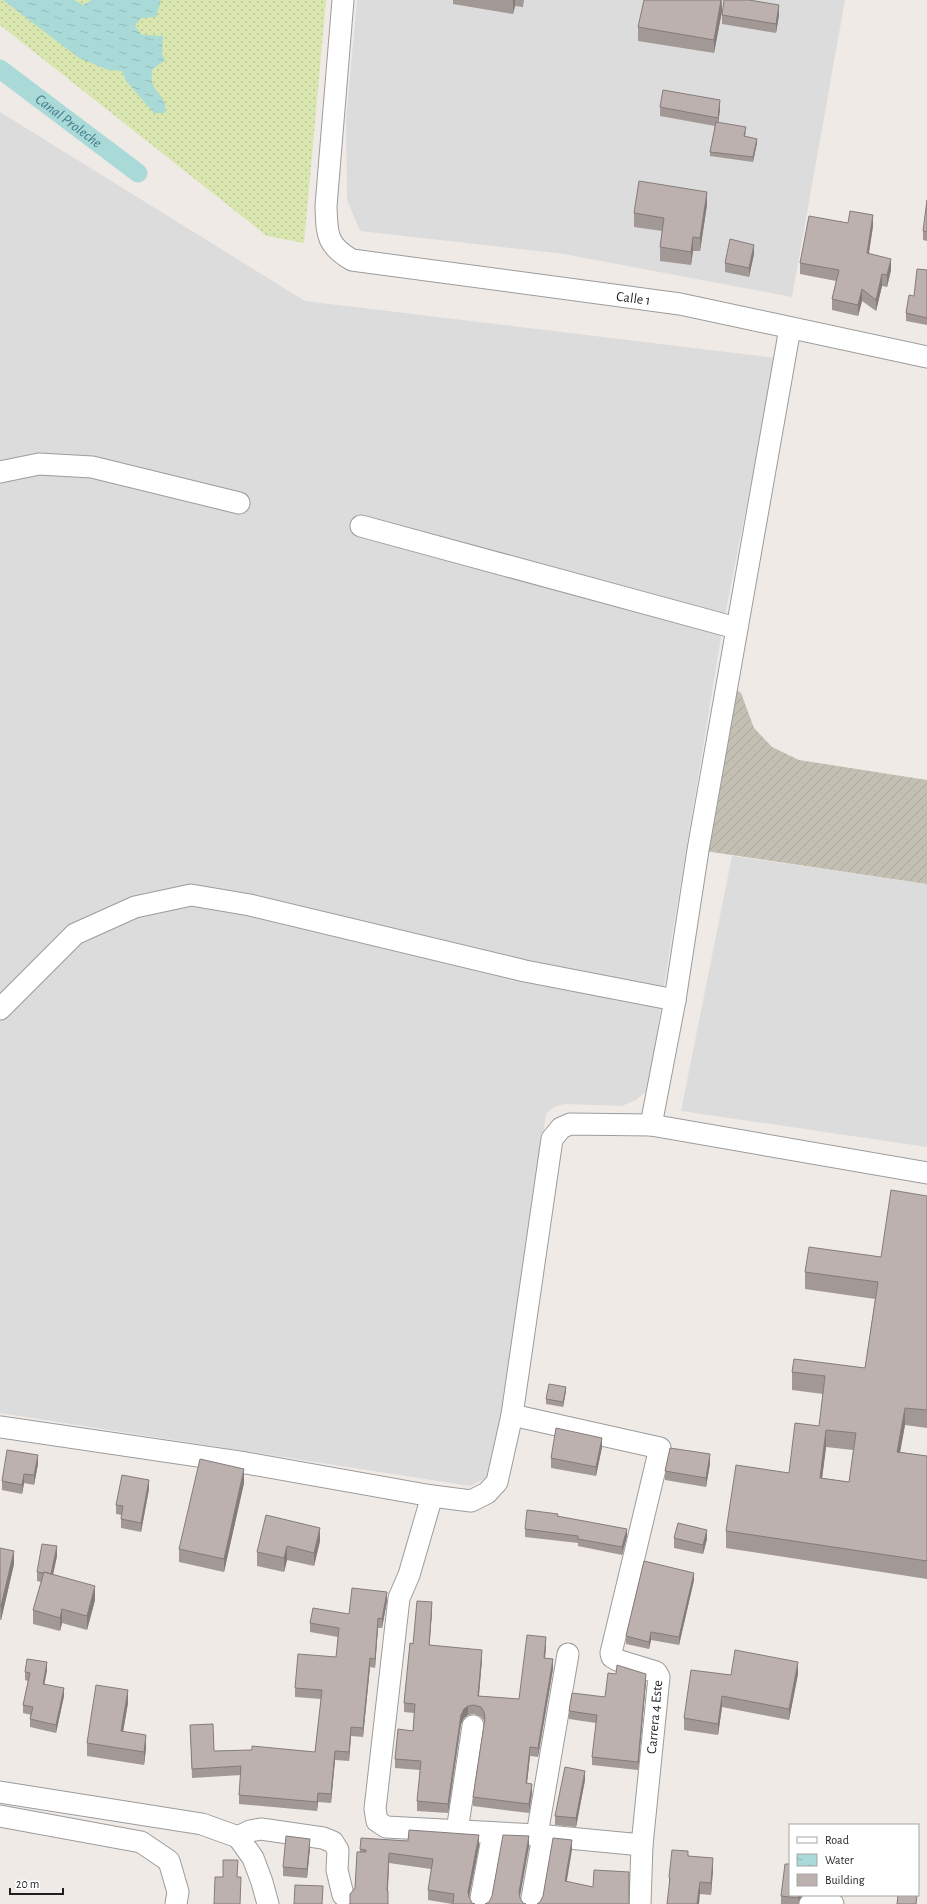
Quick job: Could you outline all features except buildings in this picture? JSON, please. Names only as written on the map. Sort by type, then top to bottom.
[{"type":"street","name":"Calle 1","points":[[343,0],[326,206],[326,233],[338,252],[352,260],[680,304],[927,357]]},
{"type":"street","points":[[651,1125],[675,1000],[698,850],[790,328]]},
{"type":"street","points":[[0,472],[40,464],[92,467],[239,503]]},
{"type":"street","points":[[361,526],[736,628]]},
{"type":"street","points":[[0,1009],[75,934],[134,907],[191,895],[250,905],[524,971],[675,1000]]},
{"type":"street","points":[[0,1427],[246,1463],[432,1496],[471,1501],[486,1493],[497,1482],[512,1415],[552,1140],[561,1128],[570,1124],[651,1125],[927,1173]]},
{"type":"street","name":"Carrera 4 Este","points":[[512,1415],[660,1448],[611,1653],[617,1660],[659,1674],[642,1845],[640,1904]]},
{"type":"street","points":[[432,1496],[409,1575],[399,1598],[375,1809],[377,1821],[386,1827],[540,1836],[642,1845]]},
{"type":"street","points":[[531,1904],[568,1654]]},
{"type":"street","points":[[457,1831],[473,1726]]},
{"type":"street","points":[[0,1792],[202,1824],[238,1837],[253,1858],[268,1904]]},
{"type":"street","points":[[0,1816],[141,1842],[169,1861],[178,1892],[176,1904]]},
{"type":"street","points":[[238,1837],[250,1831],[261,1829],[323,1838],[334,1842],[338,1850],[337,1870],[343,1895]]},
{"type":"street","points":[[480,1904],[493,1833]]},
{"type":"street","points":[[810,1904],[819,1901],[833,1904]]},
{"type":"shaded area","points":[[357,0],[845,0],[792,297],[564,254],[360,231],[347,200],[346,120]]},
{"type":"shaded area","points":[[0,112],[305,301],[776,358],[723,625],[662,998],[649,1089],[636,1100],[622,1106],[564,1104],[554,1107],[546,1114],[498,1460],[492,1472],[482,1480],[470,1486],[0,1413]]},
{"type":"shaded area","points":[[727,684],[741,693],[754,728],[772,747],[799,760],[927,780],[927,884],[698,850]]},
{"type":"shaded area","points":[[732,856],[927,884],[927,1147],[681,1111]]},
{"type":"green space","points":[[0,0],[326,0],[304,243],[267,236],[0,25]]},
{"type":"water","points":[[3,0],[74,0],[83,5],[92,0],[161,0],[156,17],[141,18],[135,26],[142,35],[163,36],[162,53],[165,60],[152,70],[152,83],[164,102],[166,109],[165,113],[154,113],[126,81],[122,71],[108,70],[79,58]]},
{"type":"waterway","name":"Canal Proleche","points":[[0,69],[138,173]]}]
